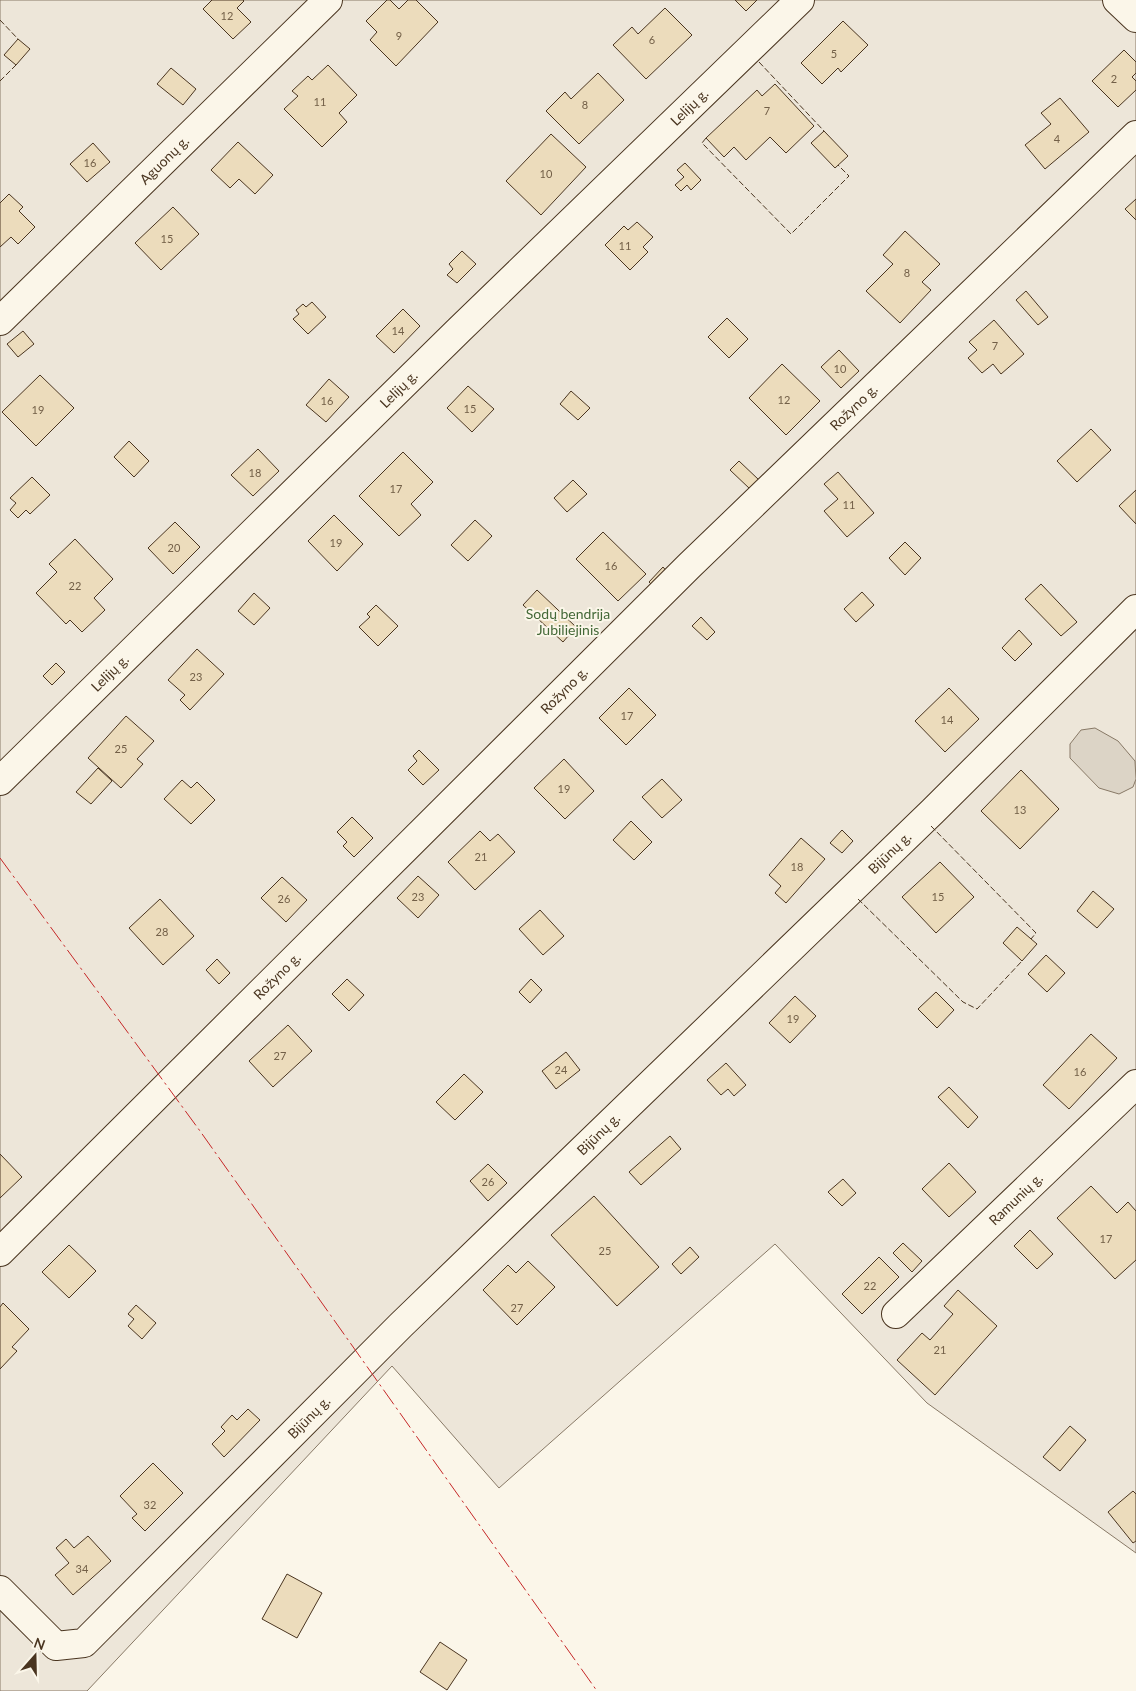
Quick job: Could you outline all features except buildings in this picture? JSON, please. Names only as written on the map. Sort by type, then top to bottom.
[{"type":"street","name":"Aguonų g.","points":[[0,321],[328,0]]},
{"type":"street","name":"Lelijų g.","points":[[0,780],[459,330],[800,0]]},
{"type":"street","points":[[1118,0],[1136,18]]},
{"type":"street","name":"Rožyno g.","points":[[0,1252],[689,566],[1136,135]]},
{"type":"street","name":"Bijūnų g.","points":[[0,1590],[56,1646],[84,1643],[401,1325],[925,818],[1136,609]]},
{"type":"street","name":"Ramunių g.","points":[[896,1314],[1136,1084]]},
{"type":"green space","name":"Sodų bendrija Jubiliejinis","points":[[0,0],[1136,0],[1136,1553],[927,1403],[775,1244],[499,1488],[392,1366],[87,1691],[0,1691]]},
{"type":"shaded area","points":[[1095,728],[1118,741],[1135,761],[1136,779],[1133,787],[1119,794],[1099,788],[1070,758],[1070,744],[1081,730]]},
{"type":"fence","points":[[0,20],[18,39]]},
{"type":"fence","points":[[759,62],[824,131]]},
{"type":"fence","points":[[0,81],[16,65]]},
{"type":"fence","points":[[706,138],[702,143],[791,234],[849,176],[838,165]]},
{"type":"fence","points":[[931,826],[1036,933],[1031,939]]},
{"type":"fence","points":[[858,899],[963,1002],[977,1009],[1022,961]]},
{"type":"power","points":[[0,858],[200,1131],[597,1691]]}]
